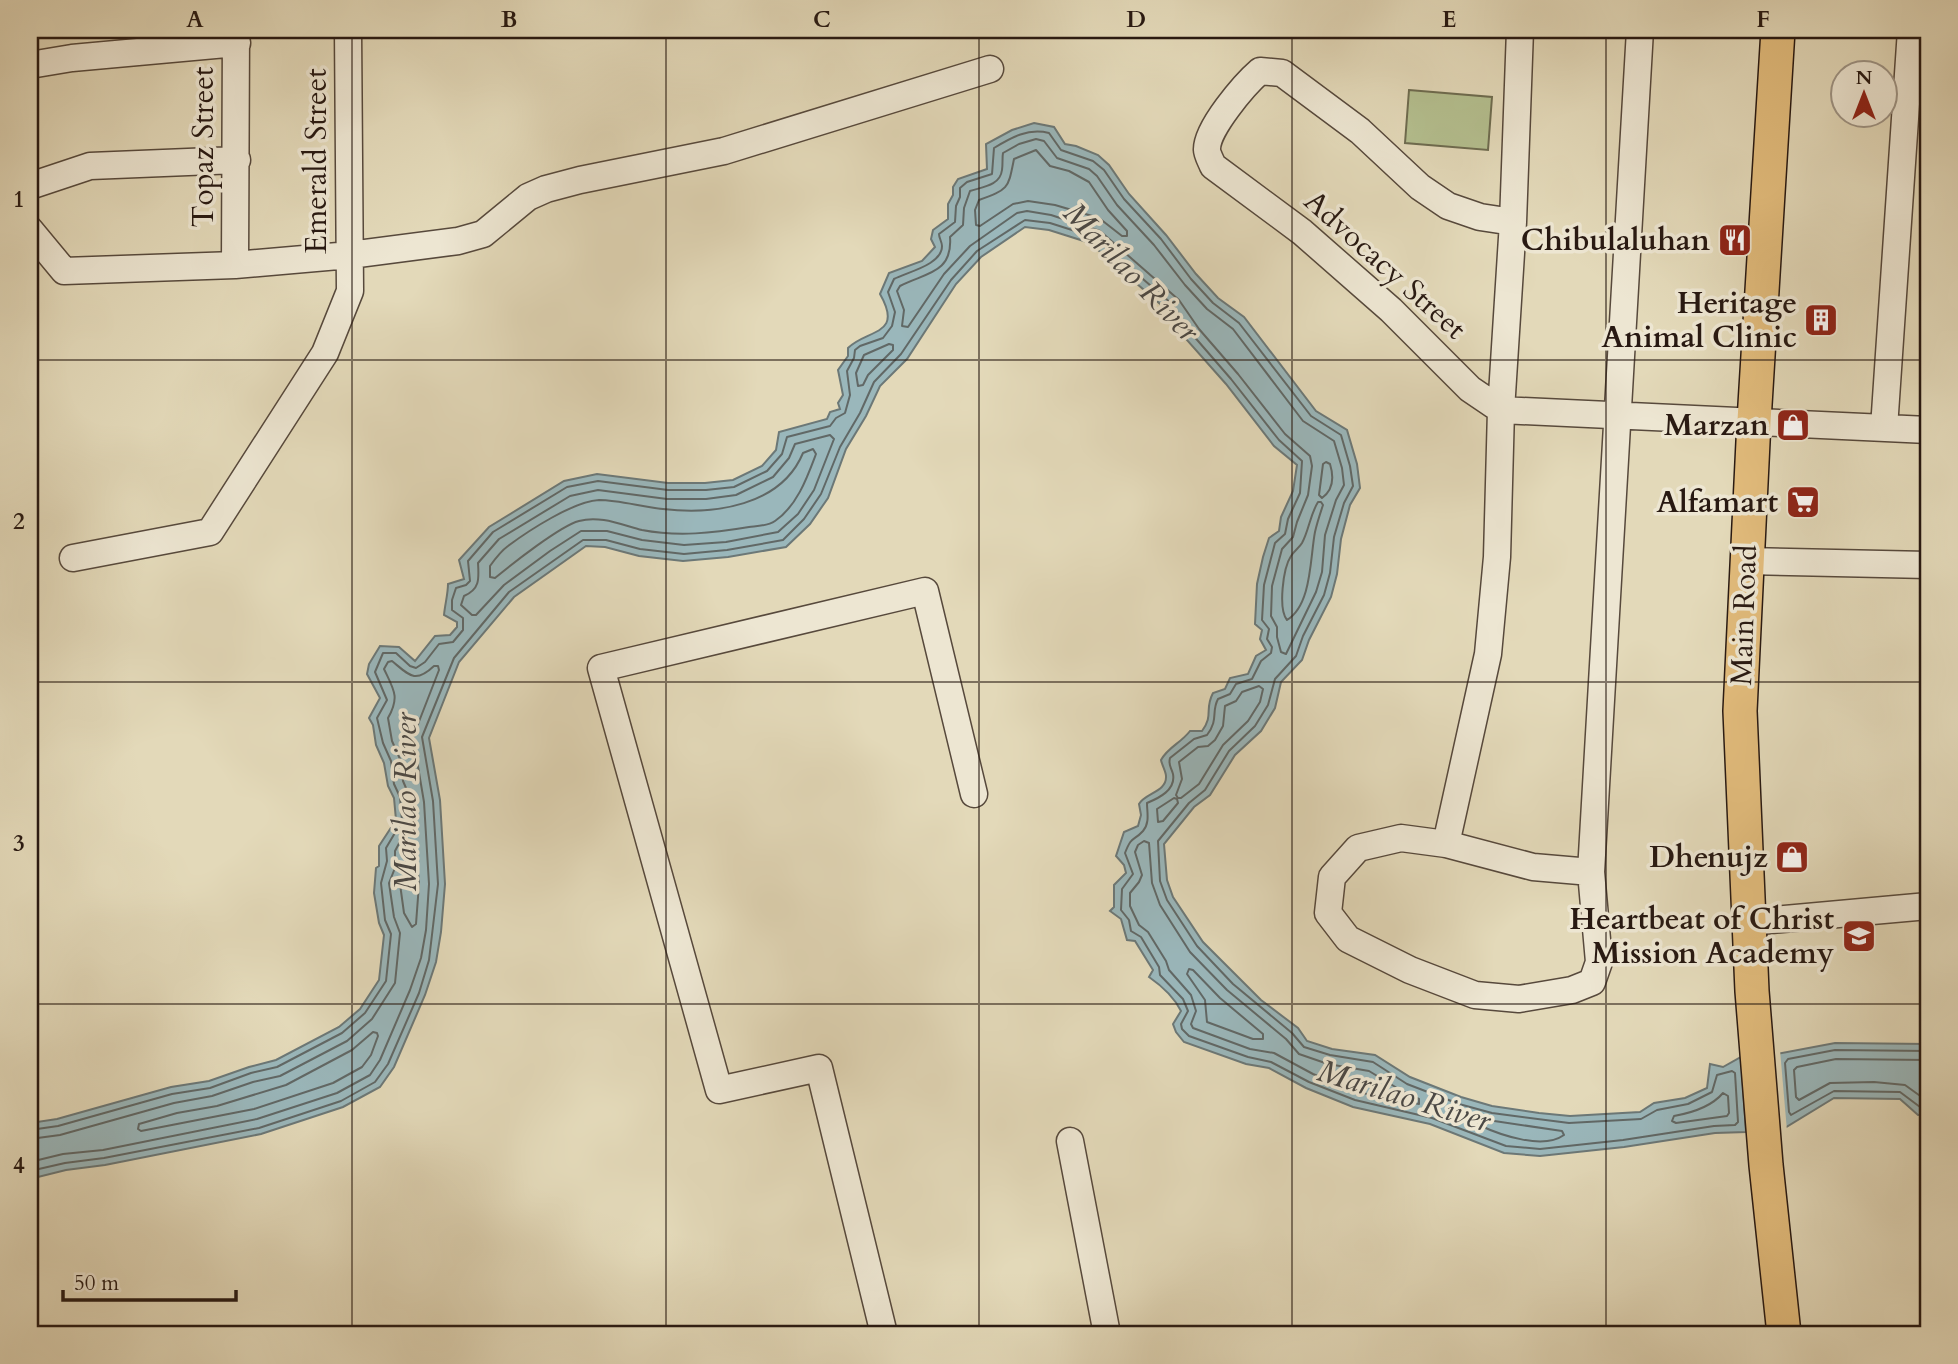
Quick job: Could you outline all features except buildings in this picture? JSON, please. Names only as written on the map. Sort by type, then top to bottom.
[{"type":"main road","name":"Main Road","points":[[1778,30],[1746,561],[1740,711],[1752,991],[1766,1165],[1784,1334]]},
{"type":"street","name":"Emerald Street","points":[[73,558],[210,532],[326,353],[350,291],[348,30]]},
{"type":"street","points":[[1446,844],[1488,654],[1497,556],[1520,30]]},
{"type":"street","points":[[1591,872],[1533,867],[1446,844],[1401,838],[1358,848],[1332,877],[1328,913],[1348,939],[1410,970],[1475,995],[1519,999],[1572,990],[1592,982],[1599,962],[1591,872],[1640,30]]},
{"type":"street","points":[[1884,428],[1911,30]]},
{"type":"street","points":[[30,65],[236,36]]},
{"type":"street","name":"Topaz Street","points":[[236,36],[236,265]]},
{"type":"street","points":[[30,230],[64,271],[236,265],[350,255],[458,241],[482,234],[528,197],[546,189],[724,151],[990,69]]},
{"type":"street","name":"Advocacy Street","points":[[1502,410],[1470,388],[1391,310],[1302,232],[1213,166],[1207,150],[1211,133],[1245,83],[1260,72],[1282,74],[1360,131],[1420,187],[1448,206],[1480,217],[1513,222]]},
{"type":"street","points":[[30,186],[90,166],[237,160]]},
{"type":"street","points":[[1502,410],[1928,430]]},
{"type":"street","points":[[1746,561],[1928,565]]},
{"type":"street","points":[[884,1334],[819,1068],[719,1090],[601,668],[925,591],[974,794]]},
{"type":"street","points":[[1750,922],[1928,906]]},
{"type":"street","points":[[1070,1141],[1107,1334]]},
{"type":"green space","points":[[1409,90],[1492,97],[1488,150],[1405,143]]},
{"type":"water","name":"Marilao River","points":[[1034,123],[1054,127],[1065,144],[1098,155],[1109,165],[1129,194],[1196,274],[1218,298],[1244,317],[1316,411],[1347,430],[1357,464],[1360,488],[1350,505],[1331,597],[1302,660],[1281,682],[1275,708],[1261,731],[1235,755],[1210,795],[1194,807],[1164,844],[1167,880],[1173,897],[1203,942],[1261,1000],[1298,1028],[1307,1041],[1332,1049],[1375,1055],[1410,1077],[1492,1106],[1570,1116],[1640,1112],[1654,1103],[1685,1098],[1707,1088],[1710,1064],[1723,1067],[1741,1057],[1746,1132],[1715,1133],[1540,1156],[1504,1153],[1430,1124],[1353,1107],[1306,1088],[1269,1068],[1246,1064],[1184,1042],[1176,1032],[1173,1024],[1181,1011],[1167,992],[1149,977],[1153,970],[1135,941],[1127,940],[1121,919],[1110,911],[1114,907],[1114,885],[1126,873],[1124,865],[1116,856],[1124,832],[1138,826],[1141,815],[1139,804],[1163,786],[1166,774],[1161,760],[1190,731],[1202,731],[1208,721],[1213,693],[1225,689],[1230,678],[1248,674],[1256,656],[1266,650],[1260,639],[1262,630],[1255,624],[1257,584],[1269,538],[1279,531],[1281,517],[1293,491],[1297,465],[1274,446],[1226,384],[1186,339],[1167,310],[1090,243],[1049,230],[1025,227],[981,257],[956,284],[907,359],[880,386],[846,449],[828,498],[810,524],[786,547],[683,561],[586,546],[514,597],[459,662],[429,738],[440,800],[445,884],[436,962],[394,1067],[380,1087],[343,1107],[261,1134],[30,1179],[30,1123],[57,1119],[171,1087],[209,1081],[276,1060],[339,1027],[360,1009],[379,980],[384,935],[374,893],[376,868],[379,866],[379,846],[396,820],[394,798],[388,786],[384,763],[369,718],[380,698],[367,674],[369,664],[380,646],[399,647],[415,661],[435,636],[450,635],[457,627],[457,622],[444,615],[444,611],[448,584],[464,579],[459,560],[489,527],[564,481],[597,474],[668,483],[733,480],[762,466],[776,450],[779,432],[827,419],[830,412],[840,409],[838,403],[843,395],[838,370],[848,356],[848,348],[885,325],[888,317],[880,294],[889,273],[922,261],[935,247],[931,239],[933,230],[948,219],[948,204],[958,179],[987,169],[986,144],[1012,130]]},
{"type":"water","points":[[1835,1043],[1928,1044],[1928,1114],[1918,1115],[1900,1099],[1834,1098],[1783,1129],[1777,1054]]},
{"type":"pier","points":[[1780,1050],[1787,1131],[1783,1133],[1780,1130],[1774,1055],[1775,1051]]},
{"type":"place","name":"Chibulaluhan","points":[[1735,240]]},
{"type":"place","name":"Heritage Animal Clinic","points":[[1821,320]]},
{"type":"place","name":"Marzan","points":[[1793,425]]},
{"type":"place","name":"Alfamart","points":[[1803,502]]},
{"type":"place","name":"Dhenujz","points":[[1792,857]]},
{"type":"place","name":"Heartbeat of Christ Mission Academy","points":[[1859,936]]}]
